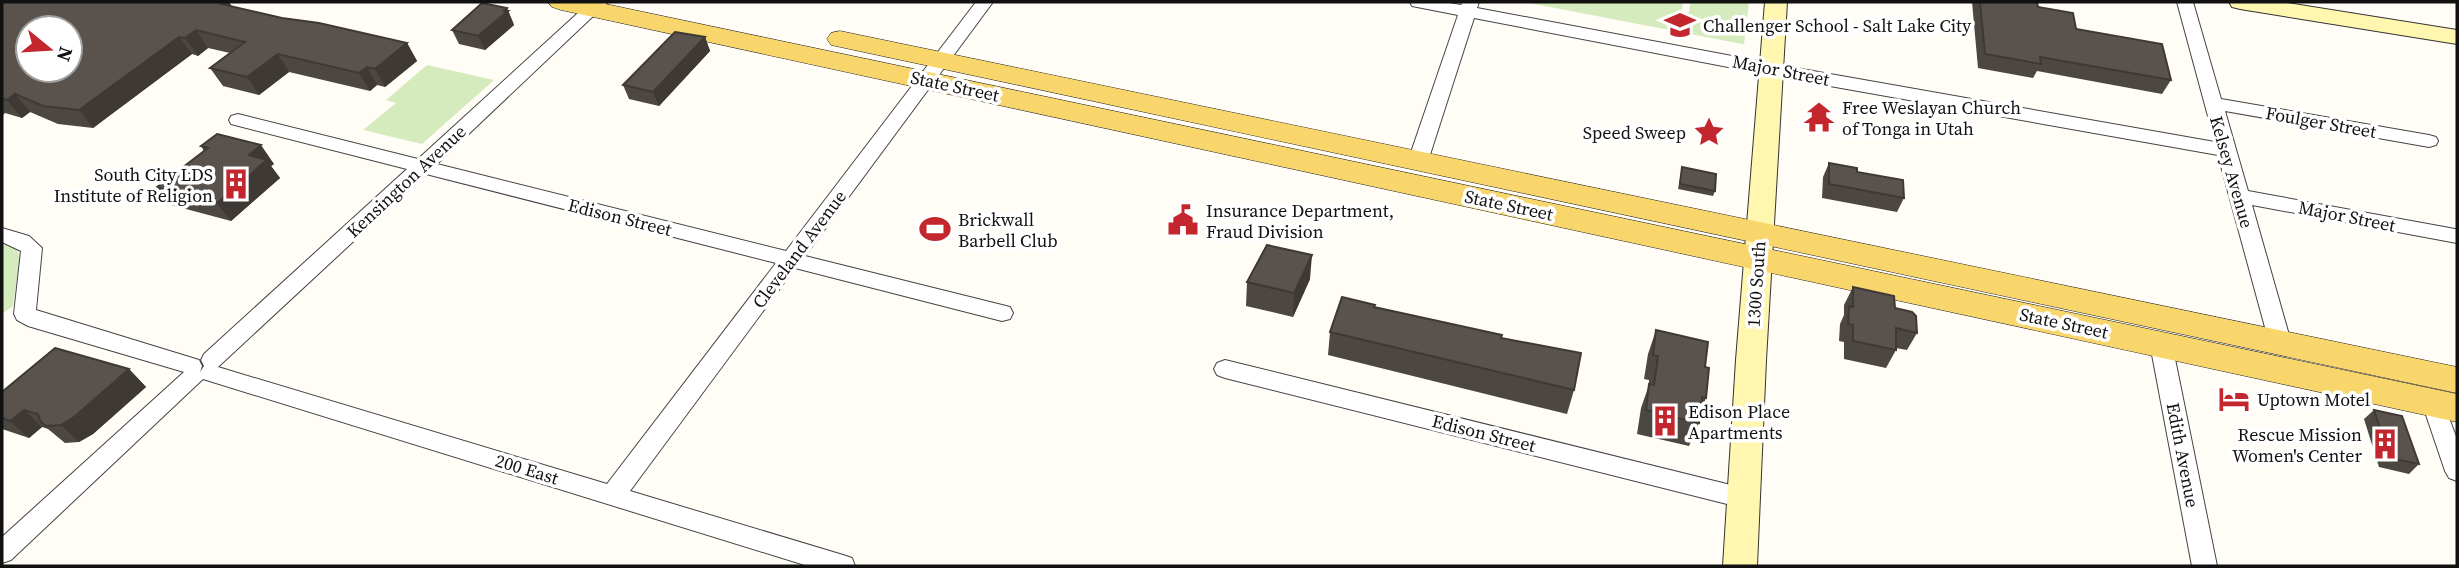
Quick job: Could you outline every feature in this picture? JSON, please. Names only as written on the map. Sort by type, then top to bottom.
[{"type":"main road","name":"State Street","points":[[561,2],[596,5],[1418,161],[2225,359],[2449,402]]},
{"type":"main road","name":"State Street","points":[[661,2],[934,70],[1759,246],[2280,342],[2457,380]]},
{"type":"main road","name":"1300 South","points":[[1740,566],[1776,2]]},
{"type":"main road","points":[[2240,2],[2457,37]]},
{"type":"main road","points":[[2225,359],[2280,342]]},
{"type":"street","name":"Cleveland Avenue","points":[[612,496],[985,2]]},
{"type":"street","name":"Major Street","points":[[1418,2],[1469,6],[1771,68],[2226,150]]},
{"type":"street","name":"Kelsey Avenue","points":[[2185,2],[2280,342]]},
{"type":"street","name":"Kensington Avenue","points":[[2,552],[596,5]]},
{"type":"street","points":[[1418,161],[1469,6]]},
{"type":"street","name":"Foulger Street","points":[[2213,103],[2429,141]]},
{"type":"street","name":"Edison Street","points":[[238,120],[1002,313]]},
{"type":"street","name":"Major Street","points":[[2239,196],[2455,236]]},
{"type":"street","name":"200 East","points":[[2,235],[22,241],[32,248],[25,314],[36,320],[843,566]]},
{"type":"street","name":"Edith Avenue","points":[[2161,344],[2205,566]]},
{"type":"street","name":"Edison Street","points":[[1225,369],[1743,498]]},
{"type":"street","points":[[2449,402],[2457,471]]},
{"type":"green space","name":"Challenger School - Salt Lake City","points":[[1524,2],[1683,2],[1680,20],[1681,15],[1689,12],[1690,2],[1749,2],[1742,44]]},
{"type":"green space","points":[[427,65],[494,80],[422,144],[363,130],[396,103],[386,100]]},
{"type":"green space","points":[[2,244],[16,248],[20,256],[13,306],[2,314]]},
{"type":"building","points":[[2,2],[225,2],[221,4],[407,43],[375,69],[367,67],[359,73],[278,54],[247,77],[210,68],[245,42],[196,30],[185,38],[179,37],[79,110],[43,106],[15,94],[7,100],[2,98]]},
{"type":"building","points":[[1980,2],[2037,2],[2038,7],[2073,13],[2076,29],[2162,44],[2171,80],[2040,57],[2041,64],[1985,54]]},
{"type":"building","points":[[482,3],[507,8],[504,11],[508,11],[478,36],[452,30]]},
{"type":"building","points":[[675,32],[705,37],[653,92],[623,85]]},
{"type":"building","points":[[217,134],[261,145],[249,155],[267,160],[217,203],[157,187],[208,148],[201,146]]},
{"type":"building","points":[[1829,163],[1857,168],[1857,172],[1903,180],[1904,198],[1829,184]]},
{"type":"building","points":[[1682,167],[1716,174],[1715,191],[1680,184]]},
{"type":"building","points":[[1267,245],[1312,255],[1294,293],[1247,282]]},
{"type":"building","points":[[1853,287],[1894,296],[1895,308],[1912,312],[1916,316],[1917,333],[1896,328],[1896,350],[1853,341],[1853,325],[1848,324],[1849,306],[1853,307]]},
{"type":"building","points":[[1342,297],[1375,305],[1374,307],[1502,335],[1501,338],[1581,353],[1574,390],[1330,332]]},
{"type":"building","points":[[1656,330],[1708,342],[1705,367],[1709,368],[1706,398],[1702,397],[1699,423],[1646,410],[1649,384],[1654,385],[1658,356],[1653,355]]},
{"type":"building","points":[[55,348],[129,369],[61,425],[46,426],[38,414],[24,410],[10,421],[2,418],[2,392]]},
{"type":"building","points":[[2374,410],[2402,416],[2419,464],[2390,458]]},
{"type":"place","name":"Challenger School - Salt Lake City","points":[[1680,25]]},
{"type":"place","name":"Free Weslayan Church of Tonga in Utah","points":[[1819,117]]},
{"type":"place","name":"Speed Sweep","points":[[1709,132]]},
{"type":"place","name":"South City LDS Institute of Religion","points":[[236,184]]},
{"type":"place","name":"Insurance Department, Fraud Division","points":[[1183,220]]},
{"type":"place","name":"Brickwall Barbell Club","points":[[935,229]]},
{"type":"place","name":"Uptown Motel","points":[[2234,399]]},
{"type":"place","name":"Edison Place Apartments","points":[[1665,421]]},
{"type":"place","name":"Rescue Mission Women's Center","points":[[2385,444]]}]
